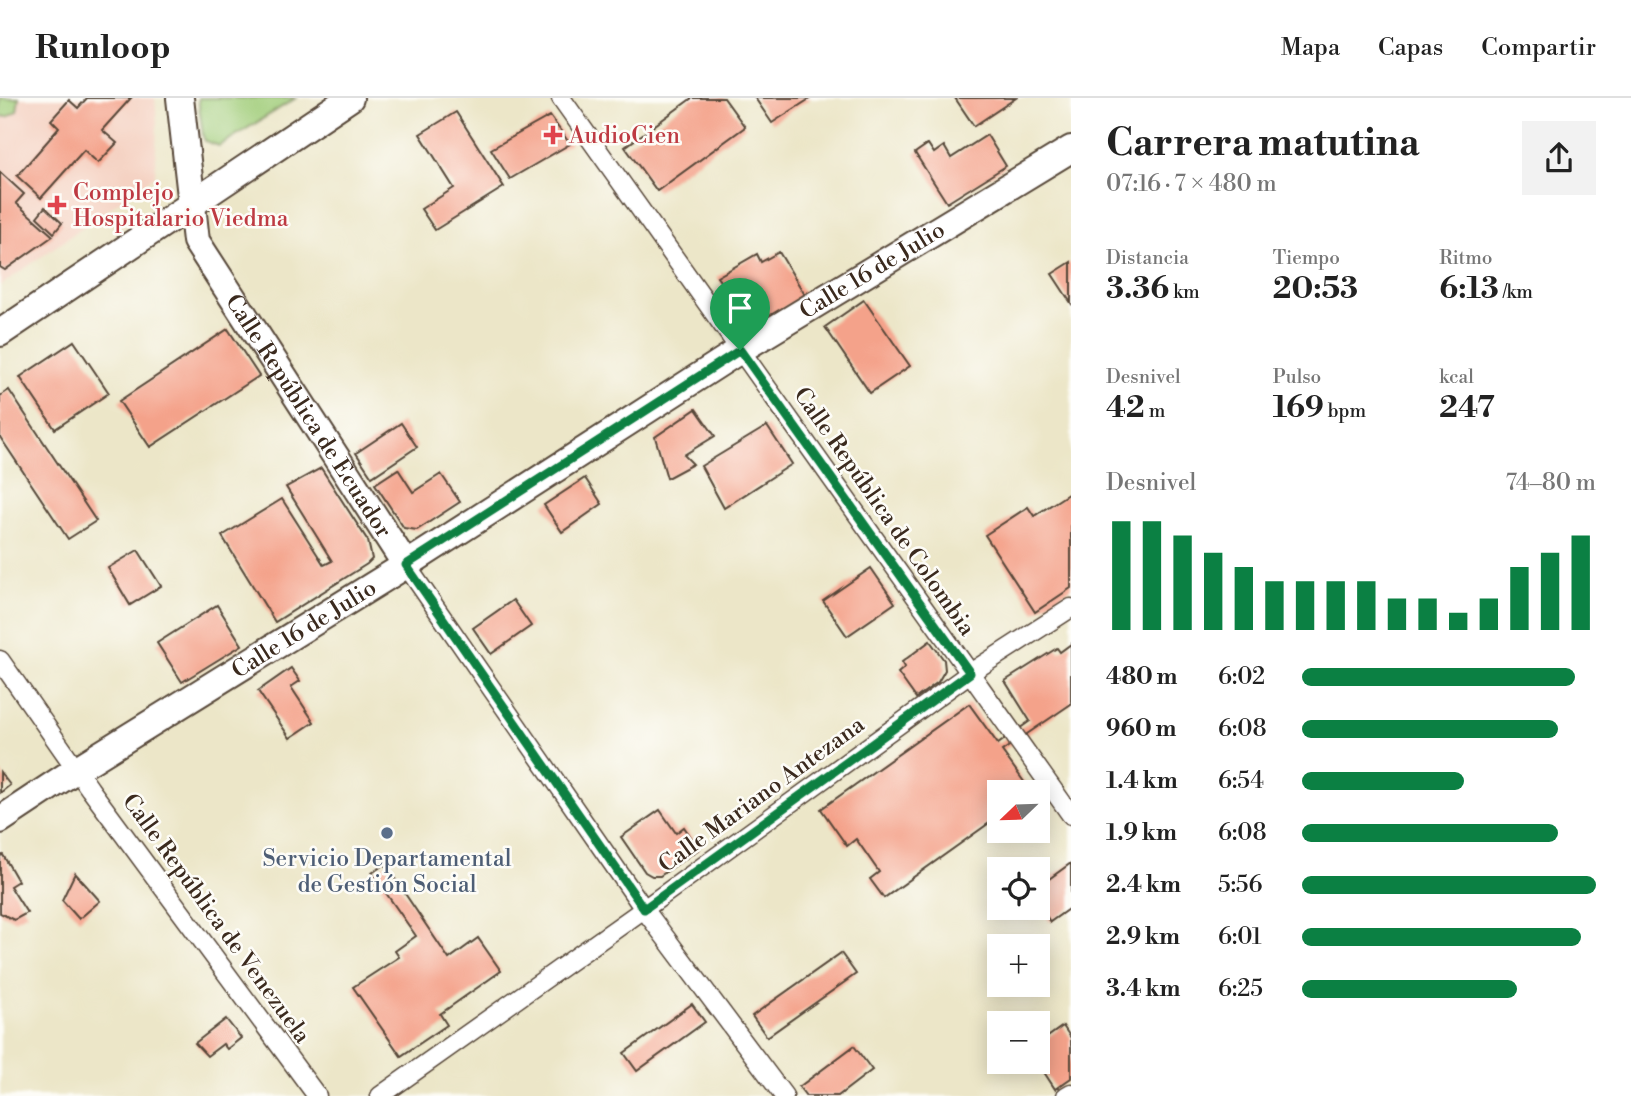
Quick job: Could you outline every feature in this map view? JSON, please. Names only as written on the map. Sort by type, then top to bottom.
[{"type":"main road","name":"Calle República de Ecuador","points":[[180,98],[196,240],[406,565]]},
{"type":"main road","points":[[0,333],[350,98]]},
{"type":"main road","name":"Calle 16 de Julio","points":[[0,820],[77,769],[406,565],[740,350],[1071,149]]},
{"type":"street","name":"Calle República de Colombia","points":[[561,98],[1071,816]]},
{"type":"street","name":"Calle República de Ecuador","points":[[406,565],[644,909],[784,1096]]},
{"type":"street","name":"Calle Mariano Antezana","points":[[380,1096],[970,673],[1071,608]]},
{"type":"street","name":"Calle República de Venezuela","points":[[0,660],[317,1096]]},
{"type":"street","points":[[1066,1096],[1071,1093]]},
{"type":"shaded area","name":"Complejo Hospitalario Viedma","points":[[0,98],[155,98],[157,124],[155,176],[0,286]]},
{"type":"green space","points":[[0,98],[19,98],[17,111],[7,117],[0,116]]},
{"type":"green space","points":[[198,98],[296,98],[219,146],[205,141]]},
{"type":"building","points":[[87,98],[131,98],[102,130],[117,143],[98,163],[84,150],[41,198],[17,176],[59,128],[51,120],[69,100],[78,108]]},
{"type":"building","points":[[692,98],[724,98],[745,127],[657,191],[625,147]]},
{"type":"building","points":[[755,98],[811,98],[772,123]]},
{"type":"building","points":[[955,98],[1016,98],[974,126]]},
{"type":"building","points":[[456,112],[504,187],[435,230],[421,209],[454,188],[420,134]]},
{"type":"building","points":[[550,116],[570,144],[510,179],[491,149]]},
{"type":"building","points":[[987,135],[1006,166],[947,203],[915,153],[928,144],[934,153],[944,146],[951,158]]},
{"type":"building","points":[[0,172],[24,194],[16,203],[53,236],[5,270],[0,267]]},
{"type":"building","points":[[45,207],[62,223],[54,233],[37,217]]},
{"type":"building","points":[[779,252],[805,295],[763,321],[749,319],[717,277],[757,254],[761,262]]},
{"type":"building","points":[[1071,262],[1071,303],[1052,274]]},
{"type":"building","points":[[864,300],[910,366],[870,393],[825,327]]},
{"type":"building","points":[[228,329],[259,376],[150,447],[119,401]]},
{"type":"building","points":[[74,341],[109,393],[55,429],[20,377]]},
{"type":"building","points":[[9,390],[96,521],[68,539],[0,437],[0,396]]},
{"type":"building","points":[[696,409],[715,436],[684,455],[693,464],[667,478],[655,437]]},
{"type":"building","points":[[401,423],[417,447],[372,477],[356,453]]},
{"type":"building","points":[[767,426],[792,464],[724,508],[701,466]]},
{"type":"building","points":[[321,468],[368,541],[372,559],[275,622],[222,536],[282,499],[324,565],[332,561],[286,487]]},
{"type":"building","points":[[398,469],[413,492],[441,474],[460,502],[417,530],[404,528],[375,484]]},
{"type":"building","points":[[585,478],[602,504],[562,532],[544,505]]},
{"type":"building","points":[[1071,492],[1071,588],[1035,612],[985,535],[1028,507],[1034,516]]},
{"type":"building","points":[[138,550],[161,586],[130,605],[108,568]]},
{"type":"building","points":[[871,568],[895,603],[847,636],[823,601]]},
{"type":"building","points":[[513,600],[531,626],[491,654],[473,628]]},
{"type":"building","points":[[217,605],[242,645],[182,682],[157,643]]},
{"type":"building","points":[[930,641],[944,660],[945,670],[938,682],[916,698],[898,673],[905,667],[902,662]]},
{"type":"building","points":[[1071,644],[1071,704],[1002,751],[1023,780],[987,780],[987,825],[884,898],[870,879],[879,872],[856,839],[847,846],[821,809],[969,704],[998,744],[1030,721],[1005,681],[1057,648],[1060,652]]},
{"type":"building","points":[[291,668],[300,681],[291,687],[314,722],[290,738],[258,691]]},
{"type":"building","points":[[0,772],[10,785],[0,793]]},
{"type":"building","points":[[660,810],[676,833],[684,827],[699,849],[660,876],[652,876],[645,872],[621,837]]},
{"type":"building","points":[[3,855],[18,881],[10,886],[27,913],[14,920],[0,913],[0,856]]},
{"type":"building","points":[[1071,863],[1071,907],[1050,922],[1049,920],[1050,878]]},
{"type":"building","points":[[385,864],[449,959],[478,938],[501,971],[440,1014],[447,1025],[401,1056],[353,987],[399,957],[395,951],[416,936],[372,873]]},
{"type":"building","points":[[75,873],[100,901],[79,919],[62,900]]},
{"type":"building","points":[[841,953],[856,974],[767,1037],[752,1016]]},
{"type":"building","points":[[692,1004],[705,1022],[637,1071],[624,1053]]},
{"type":"building","points":[[226,1019],[241,1038],[227,1049],[223,1044],[207,1056],[195,1043]]},
{"type":"building","points":[[1063,1026],[1071,1038],[1071,1078],[1055,1089],[1045,1074],[1050,1074],[1050,1035]]},
{"type":"building","points":[[854,1046],[872,1070],[838,1096],[806,1096],[799,1087]]},
{"type":"place","name":"AudioCien","points":[[553,135]]},
{"type":"place","name":"Complejo Hospitalario Viedma","points":[[57,205]]},
{"type":"place","name":"Servicio Departamental de Gestión Social","points":[[387,833]]},
{"type":"route","points":[[740,350],[970,673],[644,909],[406,565],[740,350]]}]
